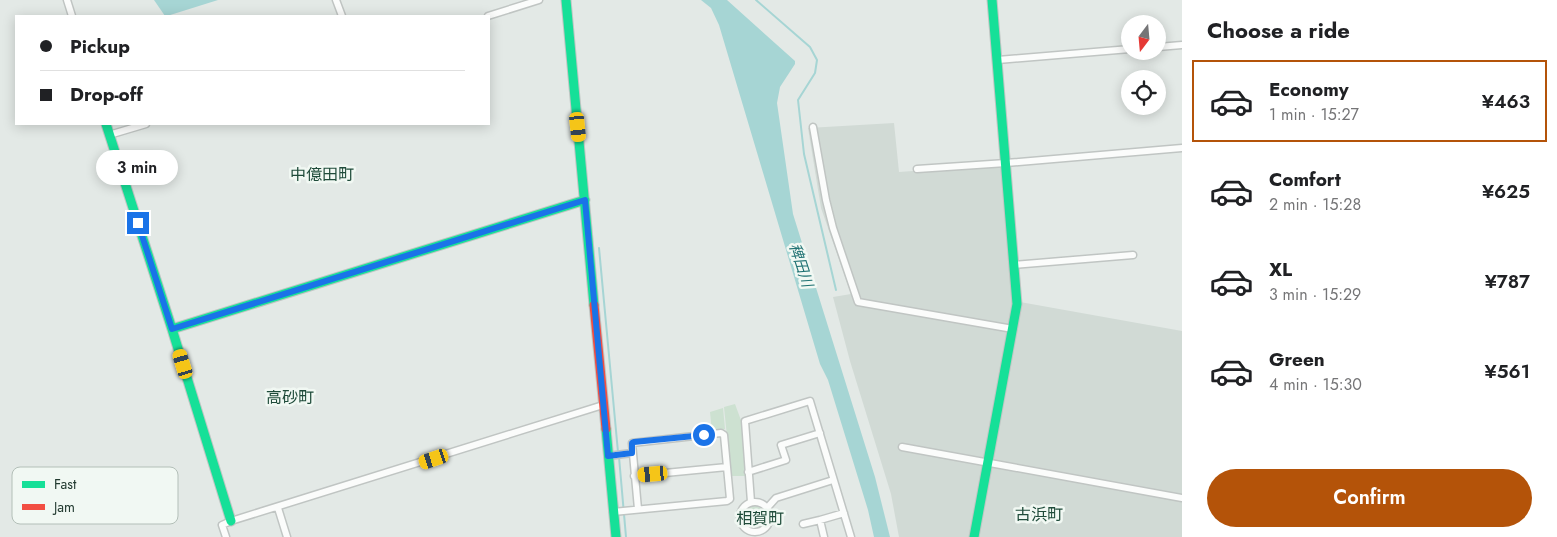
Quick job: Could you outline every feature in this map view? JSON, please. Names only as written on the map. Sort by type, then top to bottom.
[{"type":"street","points":[[67,0],[72,15]]},
{"type":"street","points":[[336,0],[342,15]]},
{"type":"street","points":[[490,15],[539,0]]},
{"type":"street","points":[[566,0],[603,405],[615,455],[620,511],[616,537]]},
{"type":"street","points":[[974,537],[1017,304],[992,0]]},
{"type":"street","points":[[1166,46],[1182,45]]},
{"type":"street","points":[[998,60],[1121,50]]},
{"type":"street","points":[[106,125],[232,521]]},
{"type":"street","points":[[109,135],[143,125]]},
{"type":"street","points":[[813,127],[833,228],[858,302],[1013,329]]},
{"type":"street","points":[[917,169],[1006,164],[1182,148]]},
{"type":"street","points":[[172,329],[585,200]]},
{"type":"street","points":[[1014,265],[1133,255]]},
{"type":"street","points":[[751,502],[745,421],[810,401],[851,537]]},
{"type":"street","points":[[226,537],[222,525],[232,521],[603,405]]},
{"type":"street","points":[[620,511],[638,510],[727,502],[730,499],[724,435],[721,433],[632,443],[638,510]]},
{"type":"street","points":[[748,472],[786,460],[781,445],[820,433]]},
{"type":"street","points":[[902,447],[1182,498]]},
{"type":"street","points":[[615,455],[632,453]]},
{"type":"street","points":[[634,476],[727,467]]},
{"type":"street","points":[[767,508],[776,498],[833,480]]},
{"type":"street","points":[[751,502],[762,503],[770,515],[770,520],[765,529],[756,533],[746,530],[740,522],[741,512],[751,502]]},
{"type":"street","points":[[278,508],[287,537]]},
{"type":"street","points":[[803,524],[844,513]]},
{"type":"street","points":[[820,520],[824,537]]},
{"type":"street","points":[[743,537],[746,530]]},
{"type":"shaded area","points":[[894,123],[899,172],[1009,164],[1020,302],[1182,331],[1182,537],[899,537],[891,494],[850,361],[833,297],[851,294],[821,208],[808,128]]},
{"type":"green space","points":[[735,404],[742,423],[745,476],[731,476],[724,407]]},
{"type":"green space","points":[[723,408],[725,429],[712,432],[710,412]]},
{"type":"green space","points":[[755,505],[764,509],[768,518],[764,527],[755,531],[746,527],[742,518],[746,509]]},
{"type":"water","points":[[154,0],[218,0],[170,15],[164,15]]},
{"type":"water","name":"稗田川","points":[[701,0],[727,0],[795,61],[780,87],[777,103],[793,214],[875,477],[890,537],[874,537],[868,510],[828,380],[820,364],[719,25],[711,8]]},
{"type":"waterway","points":[[756,0],[810,47],[817,60],[815,73],[798,100],[804,154],[836,290]]},
{"type":"waterway","points":[[599,248],[618,452]]},
{"type":"waterway","points":[[619,457],[626,537]]},
{"type":"traffic: fast","points":[[566,0],[594,305]]},
{"type":"traffic: fast","points":[[974,537],[1017,304],[992,0]]},
{"type":"traffic: fast","points":[[106,125],[231,521]]},
{"type":"traffic: fast","points":[[172,329],[585,200]]},
{"type":"traffic: fast","points":[[606,429],[616,537]]},
{"type":"traffic: jam","points":[[594,305],[606,429]]},
{"type":"district","name":"中億田町","points":[[322,174]]},
{"type":"district","name":"高砂町","points":[[290,397]]},
{"type":"district","name":"古浜町","points":[[1039,514]]},
{"type":"district","name":"相賀町","points":[[760,518]]},
{"type":"route","points":[[138,223],[172,329],[585,200],[608,456],[632,453],[632,443],[634,442],[704,435]]}]
